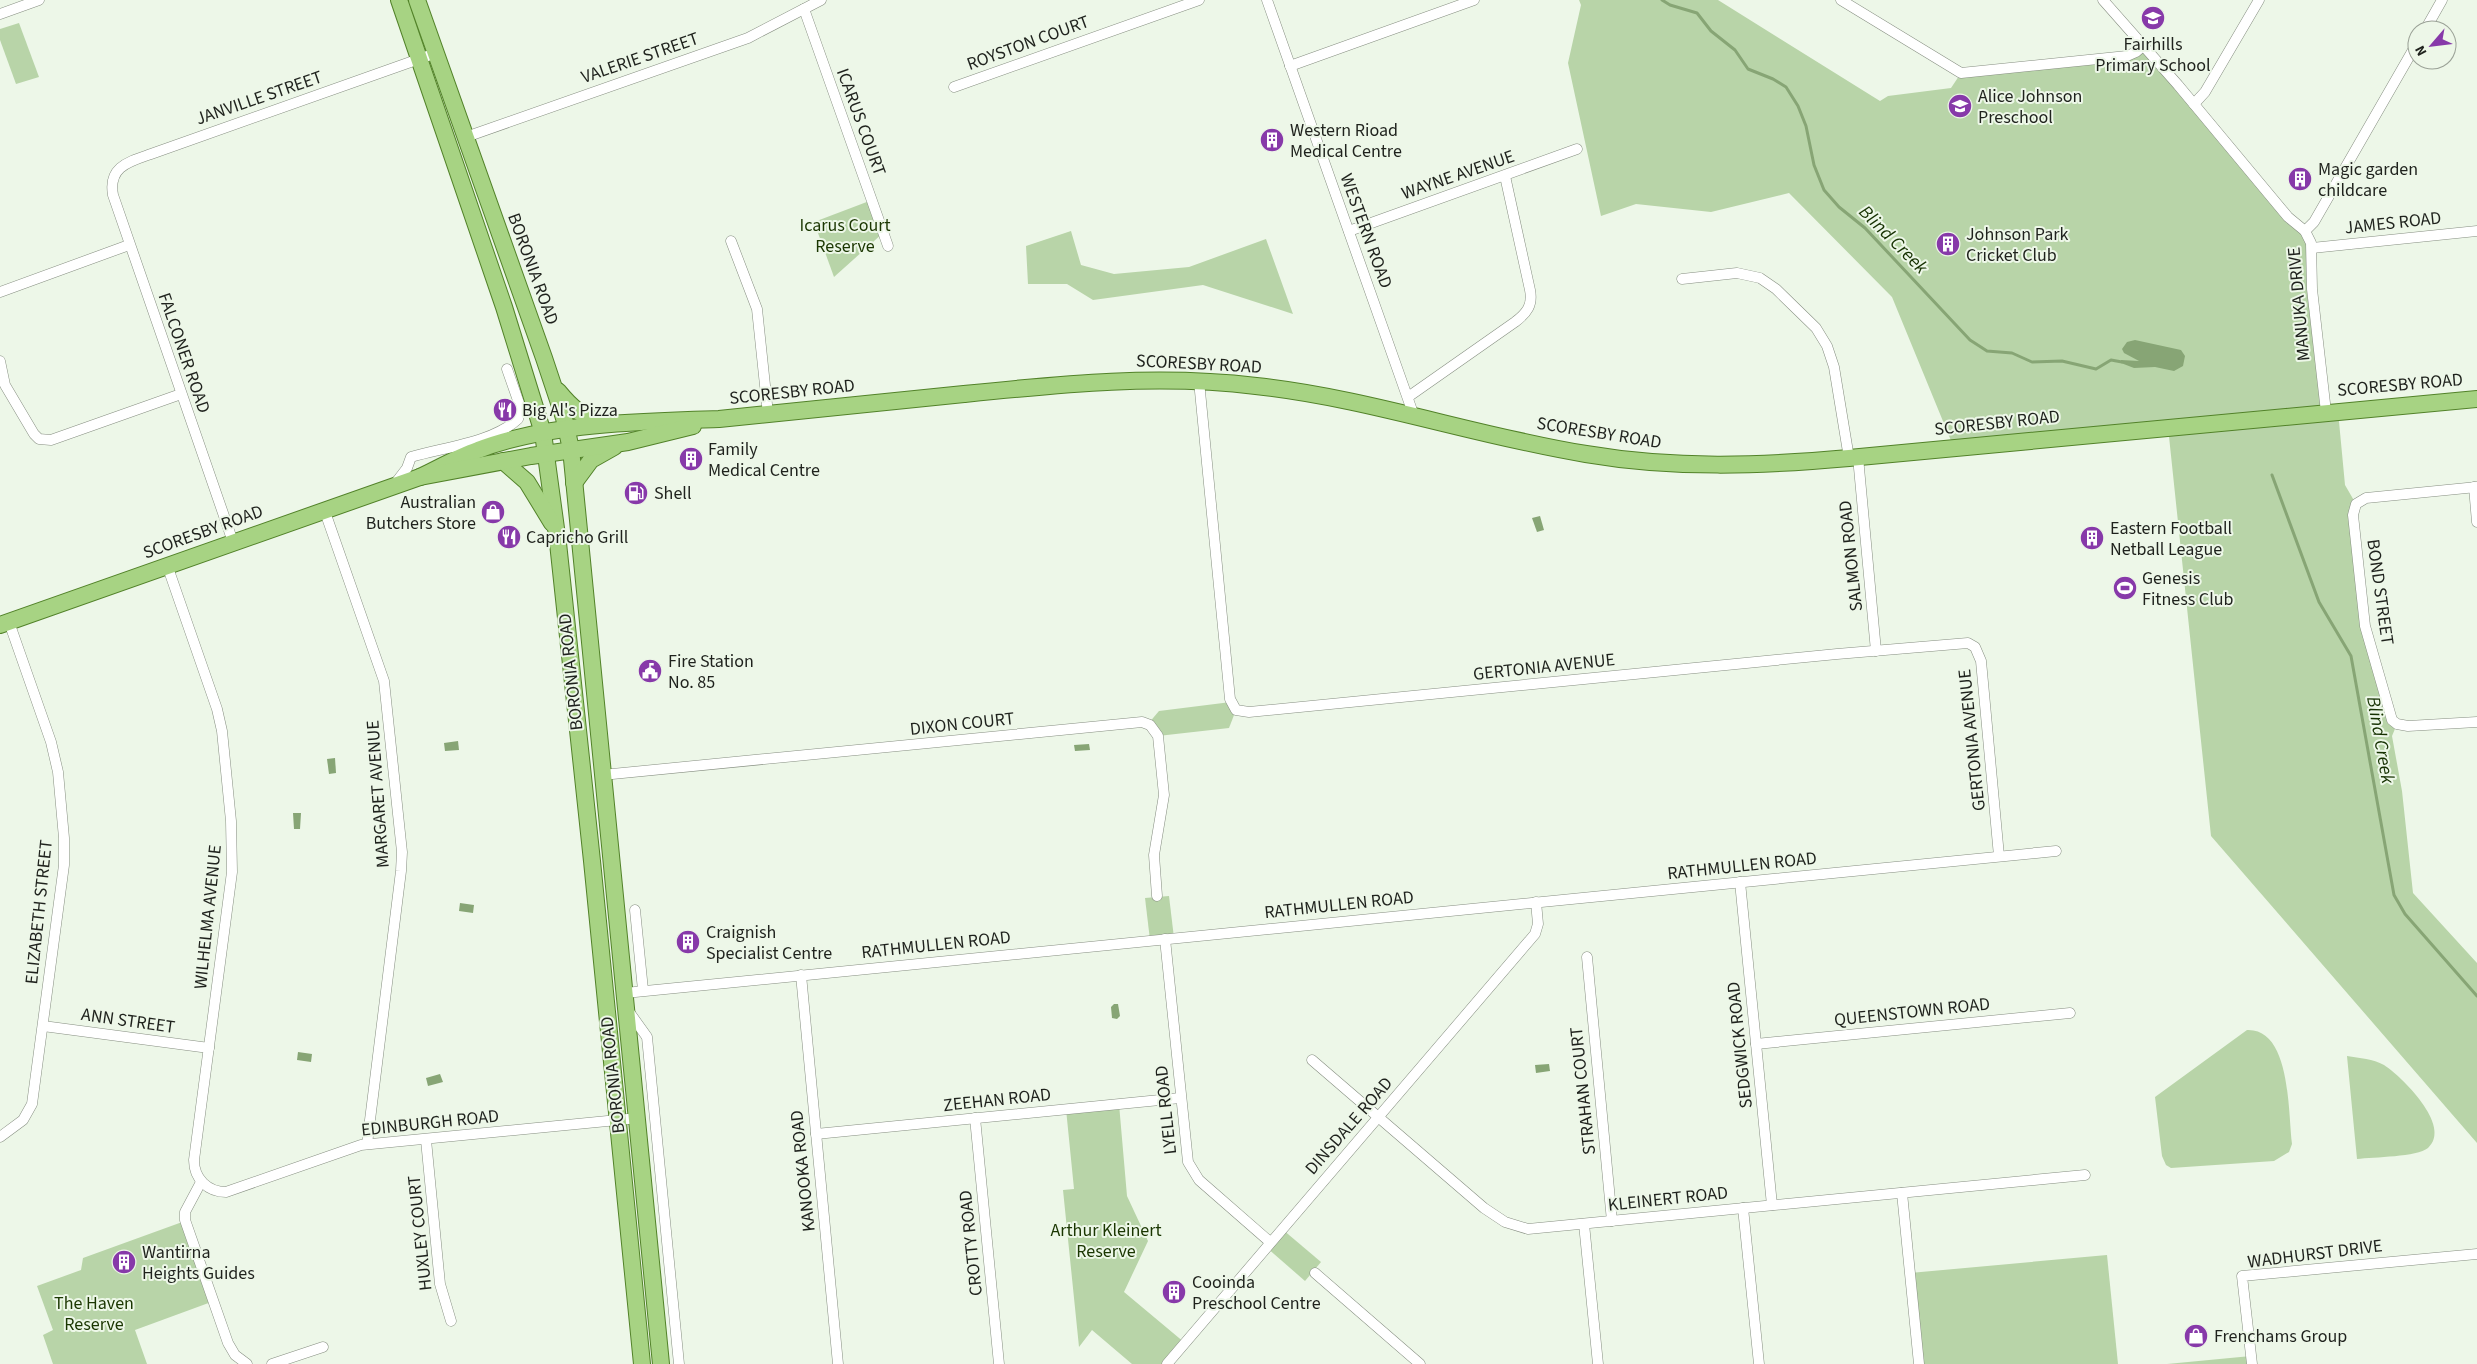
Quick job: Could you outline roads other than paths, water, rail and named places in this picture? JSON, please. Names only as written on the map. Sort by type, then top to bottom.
[{"type":"main road","name":"BORONIA ROAD","points":[[399,0],[417,59],[504,307],[543,433],[556,532],[642,1364]]},
{"type":"main road","name":"BORONIA ROAD","points":[[417,0],[553,385],[571,449],[661,1364]]},
{"type":"main road","name":"SCORESBY ROAD","points":[[420,477],[479,449],[543,433],[658,420],[719,419],[1105,381],[1199,381],[1295,391],[1560,450],[1626,460],[1684,465],[1736,466],[1853,458],[2247,419],[2477,399]]},
{"type":"main road","points":[[553,385],[571,406],[582,415],[613,425]]},
{"type":"main road","name":"SCORESBY ROAD","points":[[5,623],[420,477],[503,460],[628,442],[719,419]]},
{"type":"main road","points":[[574,483],[594,458],[628,442]]},
{"type":"main road","points":[[503,460],[522,476],[532,488],[556,532]]},
{"type":"main road","points":[[605,995],[625,1001]]},
{"type":"street","points":[[0,14],[39,0]]},
{"type":"street","name":"VALERIE STREET","points":[[466,137],[739,41],[821,0]]},
{"type":"street","name":"ROYSTON COURT","points":[[954,87],[1199,0]]},
{"type":"street","name":"WESTERN ROAD","points":[[1267,0],[1414,416]]},
{"type":"street","points":[[1290,66],[1474,0]]},
{"type":"street","points":[[1841,0],[1961,73],[2127,56],[2136,52],[2144,45]]},
{"type":"street","name":"MANUKA DRIVE","points":[[2103,0],[2144,45],[2288,217],[2304,231],[2312,248],[2310,263],[2312,289],[2326,412]]},
{"type":"street","points":[[2194,104],[2209,86],[2259,0]]},
{"type":"street","points":[[2431,20],[2442,0]]},
{"type":"street","name":"ICARUS COURT","points":[[804,9],[888,246]]},
{"type":"street","name":"JANVILLE STREET","points":[[114,174],[123,166],[150,154],[436,53]]},
{"type":"street","points":[[2304,231],[2314,222],[2407,60]]},
{"type":"street","name":"WAYNE AVENUE","points":[[1349,231],[1577,149]]},
{"type":"street","name":"FALCONER ROAD","points":[[114,174],[111,184],[113,195],[233,542]]},
{"type":"street","points":[[1408,397],[1515,322],[1529,308],[1531,296],[1505,176]]},
{"type":"street","name":"JAMES ROAD","points":[[2312,248],[2477,231]]},
{"type":"street","points":[[731,241],[757,309],[768,414]]},
{"type":"street","points":[[0,292],[130,245]]},
{"type":"street","name":"SALMON ROAD","points":[[1682,279],[1737,273],[1760,278],[1776,289],[1816,328],[1827,346],[1834,367],[1853,458],[1876,651]]},
{"type":"street","points":[[0,361],[2,386],[39,439],[51,440],[181,394]]},
{"type":"street","points":[[394,485],[407,468],[412,457],[438,449],[448,449],[493,433],[518,419],[521,409],[507,369]]},
{"type":"street","name":"GERTONIA AVENUE","points":[[1199,381],[1230,699],[1233,707],[1239,711],[1249,712],[1964,643],[1975,647],[1981,661],[1999,856]]},
{"type":"street","points":[[2475,487],[2477,522]]},
{"type":"street","name":"BOND STREET","points":[[2475,487],[2366,498],[2356,504],[2353,515],[2365,626],[2392,720],[2397,724],[2408,726],[2477,722]]},
{"type":"street","name":"MARGARET AVENUE","points":[[324,510],[384,681],[402,852],[402,871],[367,1144]]},
{"type":"street","name":"WILHELMA AVENUE","points":[[167,566],[219,715],[233,843],[232,872],[194,1160],[195,1171],[203,1184]]},
{"type":"street","name":"ELIZABETH STREET","points":[[0,1137],[23,1120],[31,1108],[64,865],[64,838],[58,772],[52,742],[5,623]]},
{"type":"street","name":"DIXON COURT","points":[[602,775],[1142,722],[1150,726],[1158,736],[1165,800],[1154,855],[1157,896]]},
{"type":"street","name":"RATHMULLEN ROAD","points":[[625,1001],[643,990],[2056,851]]},
{"type":"street","name":"SEDGWICK ROAD","points":[[1740,882],[1772,1206]]},
{"type":"street","name":"DINSDALE ROAD","points":[[1170,1363],[1270,1242],[1535,934],[1538,924],[1536,902]]},
{"type":"street","points":[[635,910],[643,990]]},
{"type":"street","name":"LYELL ROAD","points":[[1165,939],[1186,1155],[1191,1169],[1199,1180],[1270,1242]]},
{"type":"street","name":"STRAHAN COURT","points":[[1587,957],[1612,1221]]},
{"type":"street","name":"KANOOKA ROAD","points":[[801,975],[838,1364]]},
{"type":"street","points":[[625,1001],[647,1037],[679,1364]]},
{"type":"street","name":"QUEENSTOWN ROAD","points":[[1756,1044],[2070,1013]]},
{"type":"street","name":"ANN STREET","points":[[43,1026],[209,1048]]},
{"type":"street","name":"KLEINERT ROAD","points":[[1312,1060],[1484,1208],[1505,1222],[1520,1228],[1535,1229],[2085,1175]]},
{"type":"street","name":"ZEEHAN ROAD","points":[[816,1134],[1180,1098]]},
{"type":"street","name":"EDINBURGH ROAD","points":[[203,1184],[218,1192],[231,1192],[367,1144],[426,1140],[638,1118]]},
{"type":"street","name":"CROTTY ROAD","points":[[975,1118],[999,1364]]},
{"type":"street","name":"HUXLEY COURT","points":[[426,1140],[440,1284],[451,1321]]},
{"type":"street","points":[[203,1184],[185,1212],[185,1220],[228,1343],[235,1355],[247,1364]]},
{"type":"street","points":[[1902,1193],[1919,1364]]},
{"type":"street","points":[[1744,1208],[1759,1364]]},
{"type":"street","points":[[1584,1224],[1598,1364]]},
{"type":"street","name":"WADHURST DRIVE","points":[[2252,1364],[2242,1276],[2477,1254]]},
{"type":"street","points":[[1315,1273],[1420,1364]]},
{"type":"street","points":[[272,1364],[323,1347]]},
{"type":"waterway","name":"Blind Creek","points":[[1662,0],[1670,5],[1697,13],[1711,31],[1735,50],[1748,69],[1773,79],[1786,87],[1798,106],[1806,126],[1814,165],[1824,190],[1839,207],[1865,228],[1970,340],[1987,351],[2012,353],[2032,362],[2062,361],[2096,369],[2111,360],[2122,362]]},
{"type":"waterway","name":"Blind Creek","points":[[2272,475],[2319,602],[2351,656],[2394,895],[2405,914],[2477,996]]},
{"type":"place","name":"Fairhills Primary School","points":[[2153,18]]},
{"type":"place","name":"Alice Johnson Preschool","points":[[1960,106]]},
{"type":"place","name":"Western Rioad Medical Centre","points":[[1272,140]]},
{"type":"place","name":"Magic garden childcare","points":[[2300,179]]},
{"type":"place","name":"Johnson Park Cricket Club","points":[[1948,244]]},
{"type":"place","name":"Big Al's Pizza","points":[[505,410]]},
{"type":"place","name":"Family Medical Centre","points":[[691,459]]},
{"type":"place","name":"Shell","points":[[636,493]]},
{"type":"place","name":"Australian Butchers Store","points":[[493,512]]},
{"type":"place","name":"Capricho Grill","points":[[509,537]]},
{"type":"place","name":"Eastern Football Netball League","points":[[2092,538]]},
{"type":"place","name":"Genesis Fitness Club","points":[[2125,588]]},
{"type":"place","name":"Fire Station No. 85","points":[[650,671]]},
{"type":"place","name":"Craignish Specialist Centre","points":[[688,942]]},
{"type":"place","name":"Wantirna Heights Guides","points":[[124,1262]]},
{"type":"place","name":"Cooinda Preschool Centre","points":[[1174,1292]]},
{"type":"place","name":"Frenchams Group","points":[[2196,1336]]},
{"type":"park label","name":"Icarus Court Reserve","points":[[845,235]]},
{"type":"park label","name":"Arthur Kleinert Reserve","points":[[1106,1240]]},
{"type":"park label","name":"The Haven Reserve","points":[[94,1314]]}]
